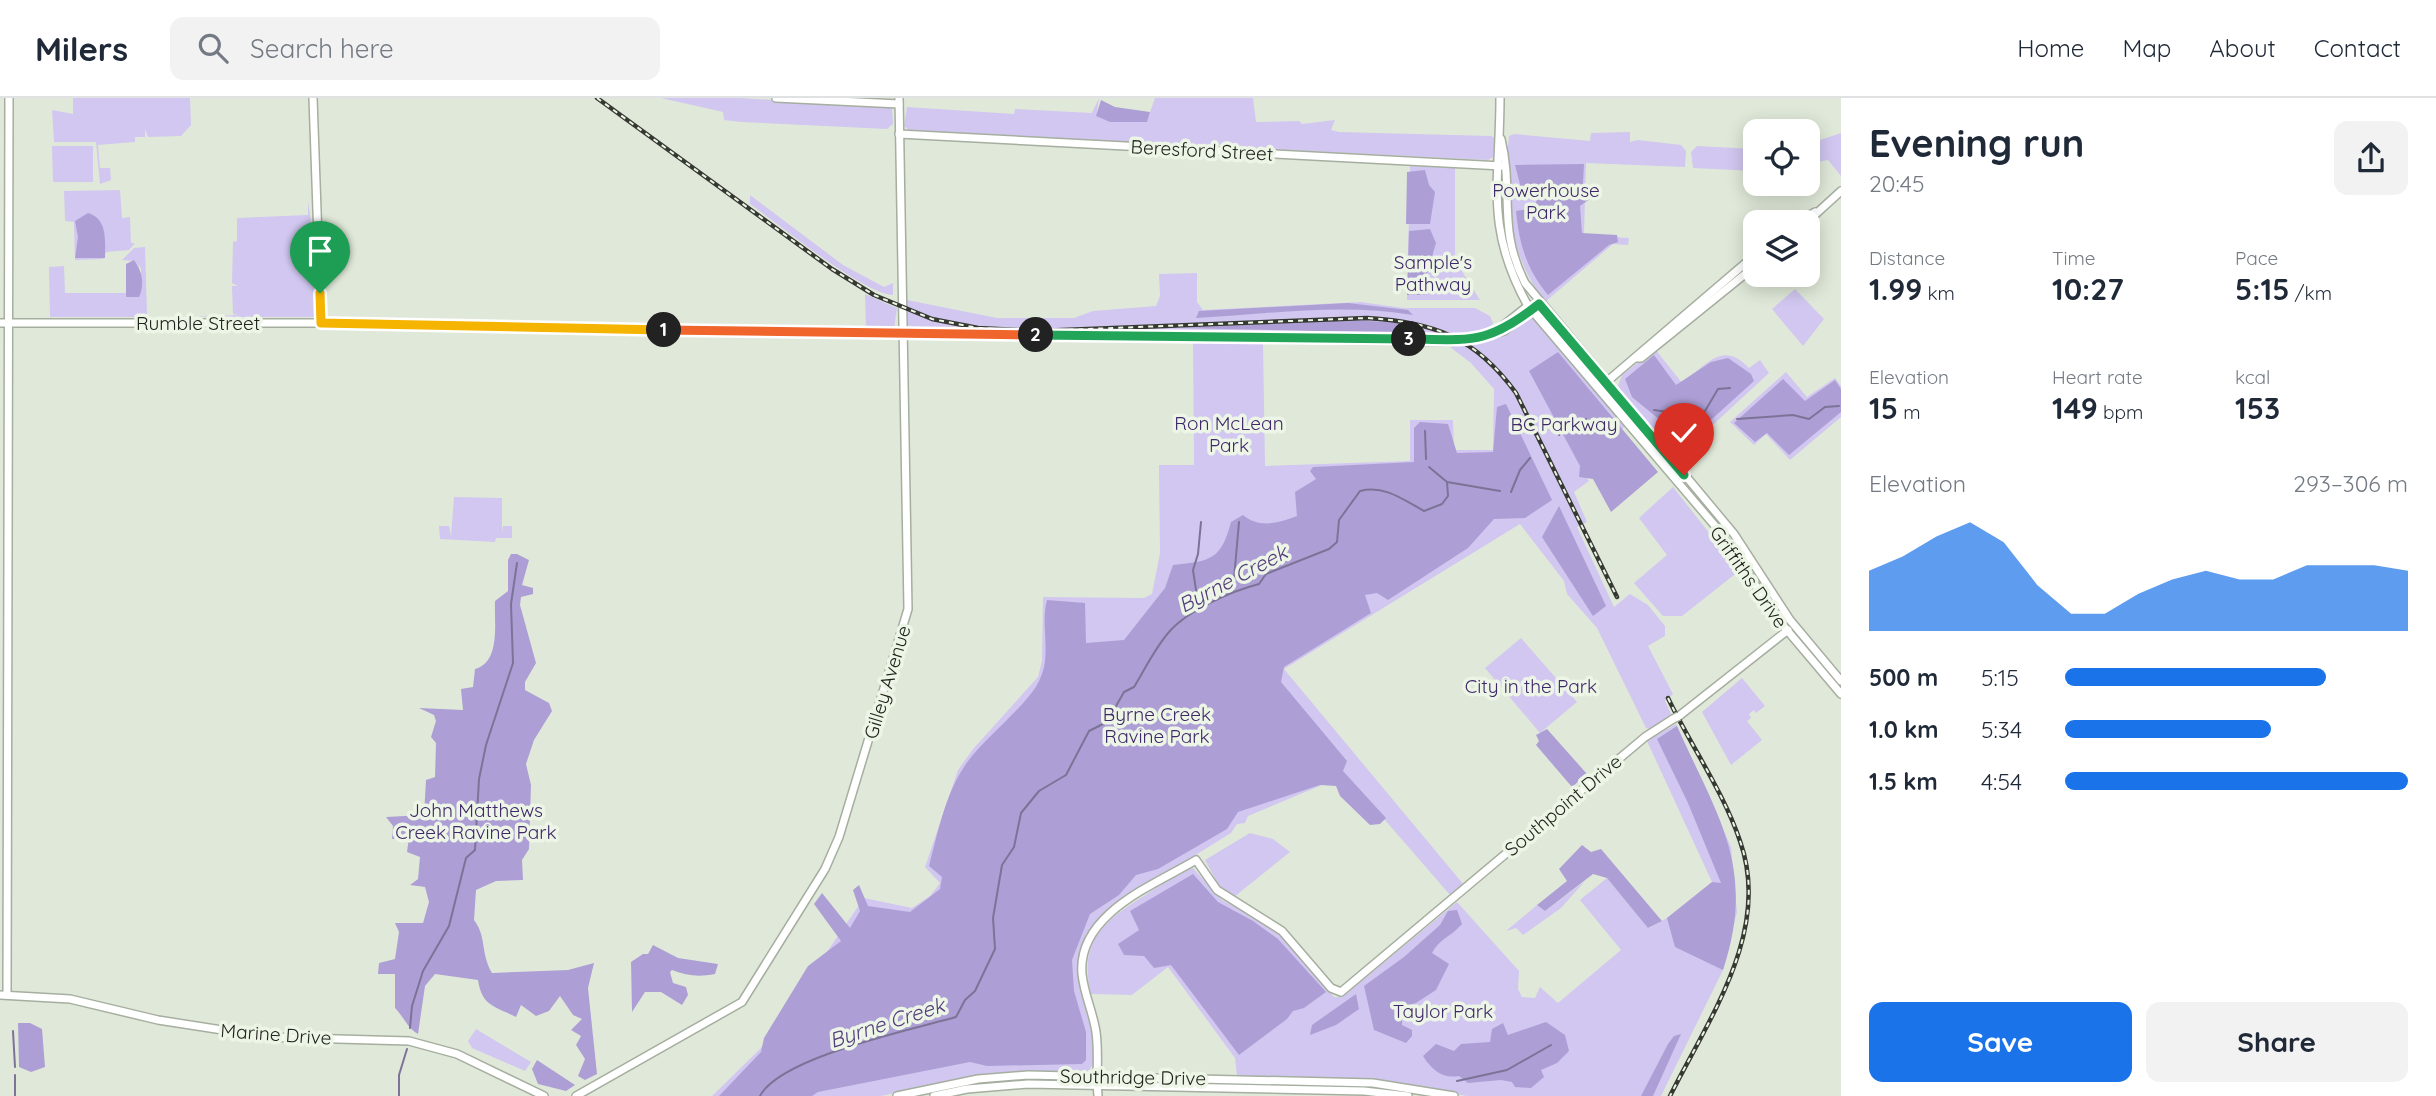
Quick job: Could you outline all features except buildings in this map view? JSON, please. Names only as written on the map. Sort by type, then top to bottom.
[{"type":"street","points":[[4,995],[4,323],[11,187],[9,98]]},
{"type":"street","points":[[313,98],[321,323]]},
{"type":"street","points":[[776,98],[899,101]]},
{"type":"street","name":"Griffiths Drive","points":[[1500,98],[1501,241],[1511,275],[1530,308],[1716,527],[1787,631],[1841,694]]},
{"type":"street","name":"Gilley Avenue","points":[[579,1095],[742,1002],[833,855],[907,613],[899,101]]},
{"type":"street","name":"Beresford Street","points":[[899,134],[1501,166]]},
{"type":"street","name":"Griffiths Drive","points":[[1501,166],[1508,239],[1518,271],[1537,302],[1734,534],[1794,625],[1841,681]]},
{"type":"street","points":[[1817,210],[1841,191]]},
{"type":"street","points":[[1598,389],[1743,265]]},
{"type":"street","points":[[1635,358],[1640,358],[1743,276]]},
{"type":"street","name":"Rumble Street","points":[[4,323],[321,323],[903,334],[1470,340],[1494,332],[1537,302]]},
{"type":"street","name":"Southpoint Drive","points":[[1097,1081],[1096,1032],[1082,976],[1083,957],[1089,939],[1111,912],[1196,860],[1217,890],[1282,931],[1337,992],[1645,737],[1676,718],[1794,625]]},
{"type":"street","name":"Marine Drive","points":[[4,995],[85,1002],[158,1020],[267,1037],[410,1041],[457,1054],[544,1096]]},
{"type":"street","name":"Southridge Drive","points":[[897,1096],[978,1079],[1011,1076],[1364,1091],[1408,1096]]},
{"type":"street","points":[[1097,1081],[1098,1096]]},
{"type":"street","name":"Southridge Drive","points":[[934,1096],[998,1085],[1097,1081],[1373,1083],[1454,1096]]},
{"type":"green space","points":[[73,98],[190,98],[191,125],[181,136],[148,137],[145,129],[145,137],[135,137],[135,142],[98,145],[100,168],[110,168],[111,180],[100,184],[96,142],[54,142],[52,110],[73,114]]},
{"type":"green space","points":[[661,98],[739,98],[892,107],[893,124],[887,129],[724,120],[723,112]]},
{"type":"green space","points":[[1099,98],[1097,113],[1147,121],[1155,98],[1253,98],[1256,122],[1299,121],[1302,124],[1335,120],[1331,130],[1339,132],[1491,136],[1495,138],[1493,157],[1488,160],[957,134],[910,131],[904,126],[907,107],[1014,114],[1015,109],[1092,113]]},
{"type":"green space","points":[[1101,100],[1115,107],[1150,112],[1147,122],[1110,122],[1096,116]]},
{"type":"green space","name":"Powerhouse Park","points":[[1630,132],[1630,142],[1638,140],[1681,145],[1686,151],[1685,167],[1586,163],[1584,235],[1629,238],[1628,245],[1613,244],[1545,302],[1523,264],[1511,223],[1507,180],[1509,136],[1514,134],[1590,141],[1591,133]]},
{"type":"green space","points":[[1841,133],[1841,176],[1828,160],[1820,162],[1820,140]]},
{"type":"green space","points":[[52,146],[93,146],[93,182],[53,182]]},
{"type":"green space","points":[[1697,146],[1743,148],[1743,170],[1693,168],[1691,152]]},
{"type":"green space","name":"Powerhouse Park","points":[[1584,164],[1583,183],[1590,199],[1580,206],[1582,233],[1617,235],[1618,242],[1609,245],[1548,295],[1525,256],[1516,211],[1535,208],[1538,193],[1522,192],[1515,165]]},
{"type":"green space","name":"Sample's Pathway","points":[[1410,166],[1455,168],[1455,260],[1480,300],[1407,300]]},
{"type":"green space","points":[[1425,170],[1429,185],[1435,192],[1430,224],[1406,224],[1407,172]]},
{"type":"green space","points":[[120,190],[122,218],[130,217],[131,243],[135,243],[129,250],[106,252],[103,259],[75,260],[74,222],[65,221],[64,191]]},
{"type":"green space","points":[[750,195],[843,265],[884,287],[893,283],[893,295],[880,292],[821,257],[750,204]]},
{"type":"green space","points":[[308,201],[315,250],[314,317],[192,317],[238,315],[233,314],[232,286],[238,286],[232,283],[233,242],[237,241],[237,218],[308,215]]},
{"type":"green space","points":[[88,213],[102,225],[105,258],[75,258],[78,237],[75,221]]},
{"type":"green space","points":[[1430,229],[1436,243],[1427,274],[1437,285],[1427,295],[1407,295],[1409,231]]},
{"type":"green space","points":[[145,247],[147,314],[142,317],[50,317],[49,267],[64,266],[65,293],[141,293],[141,268],[134,261],[122,260],[134,248]]},
{"type":"green space","points":[[134,260],[142,278],[142,288],[139,297],[126,297],[126,264]]},
{"type":"green space","points":[[1197,273],[1197,302],[1203,310],[1361,302],[1403,308],[1475,308],[1490,316],[1493,323],[1491,328],[1458,335],[913,329],[908,325],[907,300],[997,318],[1074,318],[1093,311],[1156,306],[1160,296],[1159,274]]},
{"type":"green space","points":[[1795,289],[1824,319],[1803,346],[1772,309]]},
{"type":"green space","points":[[865,294],[897,308],[894,329],[866,329]]},
{"type":"green space","points":[[1348,303],[1408,310],[1413,315],[1332,310],[1196,318],[1199,311]]},
{"type":"green space","name":"Byrne Creek Ravine Park","points":[[1528,317],[1533,318],[1625,426],[1582,470],[1589,481],[1574,492],[1587,522],[1577,527],[1614,607],[1630,594],[1648,605],[1665,626],[1665,636],[1648,646],[1673,694],[1665,701],[1671,714],[1650,729],[1646,728],[1597,628],[1567,594],[1564,581],[1520,524],[1284,669],[1464,885],[1450,895],[1346,775],[1248,816],[1245,823],[1237,824],[1231,833],[1110,908],[1090,930],[1080,953],[1079,976],[1094,1041],[1094,1058],[1088,1071],[983,1074],[881,1096],[712,1096],[760,1049],[864,898],[912,908],[930,896],[940,883],[925,867],[958,770],[973,749],[1038,677],[1042,661],[1043,597],[1144,598],[1152,594],[1160,553],[1159,465],[1194,465],[1193,341],[1263,342],[1265,466],[1410,461],[1410,420],[1453,420],[1454,450],[1493,450],[1494,389],[1471,363],[1446,344],[1486,340]]},
{"type":"green space","points":[[1350,320],[1404,323],[1409,333],[1180,328]]},
{"type":"green space","points":[[1655,349],[1682,383],[1707,363],[1723,355],[1740,360],[1749,368],[1760,360],[1769,373],[1677,458],[1656,436],[1618,386],[1622,375]]},
{"type":"green space","name":"BC Parkway","points":[[1558,352],[1658,472],[1611,512],[1593,479],[1579,477],[1580,466],[1529,371]]},
{"type":"green space","points":[[1654,355],[1676,385],[1711,362],[1728,358],[1751,374],[1754,381],[1691,438],[1683,436],[1679,449],[1672,448],[1660,420],[1632,397],[1625,379]]},
{"type":"green space","points":[[1786,372],[1807,397],[1835,378],[1841,386],[1841,417],[1790,460],[1766,434],[1754,445],[1730,422]]},
{"type":"green space","points":[[1783,379],[1805,401],[1835,380],[1841,389],[1841,412],[1789,455],[1767,433],[1755,442],[1734,423]]},
{"type":"green space","name":"Byrne Creek Ravine Park","points":[[1506,404],[1552,500],[1525,518],[1494,519],[1468,548],[1388,600],[1377,593],[1365,595],[1371,613],[1284,667],[1281,682],[1347,761],[1343,771],[1386,818],[1380,824],[1370,825],[1340,796],[1336,786],[1320,785],[1238,812],[1227,829],[1158,869],[1136,875],[1119,895],[1090,914],[1072,960],[1074,991],[1086,1032],[1086,1060],[1082,1064],[987,1066],[970,1062],[818,1092],[812,1096],[719,1096],[761,1052],[764,1038],[808,966],[841,941],[814,904],[822,893],[850,928],[860,911],[853,890],[859,885],[868,906],[910,912],[940,889],[942,877],[929,866],[950,794],[972,756],[1028,697],[1040,679],[1046,649],[1047,600],[1085,603],[1086,643],[1124,640],[1165,588],[1173,565],[1197,562],[1212,556],[1223,544],[1231,522],[1243,515],[1263,523],[1297,516],[1295,492],[1316,479],[1310,471],[1313,467],[1414,462],[1414,428],[1420,422],[1448,424],[1457,453],[1493,452],[1497,407]]},
{"type":"green space","points":[[1673,487],[1739,571],[1682,616],[1663,616],[1634,583],[1667,555],[1639,518]]},
{"type":"green space","points":[[454,497],[502,498],[502,533],[503,526],[512,526],[512,538],[496,538],[495,542],[440,539],[439,526],[449,526],[451,536]]},
{"type":"green space","points":[[1559,506],[1606,606],[1593,616],[1542,537]]},
{"type":"green space","name":"John Matthews Creek Ravine Park","points":[[511,554],[529,560],[522,585],[533,588],[533,594],[521,597],[520,605],[536,663],[525,682],[525,690],[549,703],[552,711],[534,740],[526,764],[531,785],[529,849],[522,860],[523,880],[496,881],[476,890],[474,920],[481,932],[492,973],[568,970],[594,963],[588,988],[597,1074],[585,1080],[578,1076],[585,1059],[576,1045],[581,1036],[571,1030],[582,1019],[573,1015],[560,996],[549,1011],[536,1016],[521,1005],[516,1017],[490,1004],[480,989],[478,980],[435,974],[425,986],[418,1034],[395,1008],[395,974],[378,974],[379,963],[395,959],[399,932],[395,923],[423,923],[429,902],[425,887],[410,885],[418,879],[420,857],[407,852],[409,837],[392,839],[393,826],[386,817],[424,815],[426,780],[435,777],[436,743],[431,737],[436,721],[434,715],[419,708],[463,710],[461,689],[473,687],[475,669],[483,665],[492,650],[495,601],[508,591],[508,560]]},
{"type":"green space","name":"City in the Park","points":[[1521,638],[1577,702],[1540,733],[1485,668]]},
{"type":"green space","points":[[1742,678],[1765,706],[1756,713],[1754,710],[1749,714],[1751,718],[1747,721],[1762,740],[1731,765],[1702,712]]},
{"type":"green space","name":"Taylor Park","points":[[1676,724],[1731,847],[1737,912],[1723,970],[1661,1096],[1467,1096],[1383,1081],[1237,1076],[1235,1058],[1168,967],[1132,995],[1091,994],[1088,958],[1099,932],[1121,911],[1176,875],[1193,868],[1222,900],[1260,920],[1285,939],[1334,997],[1342,997],[1457,902],[1519,971],[1518,989],[1522,997],[1535,998],[1540,987],[1558,1003],[1621,950],[1580,900],[1607,878],[1649,928],[1667,918],[1712,882],[1647,741]]},
{"type":"green space","points":[[1677,726],[1718,816],[1734,871],[1736,901],[1732,934],[1723,970],[1675,947],[1667,918],[1712,882],[1721,883],[1688,803],[1657,739]]},
{"type":"green space","points":[[1547,729],[1587,774],[1572,787],[1536,745],[1539,741],[1536,735]]},
{"type":"green space","points":[[1250,833],[1273,839],[1290,852],[1234,897],[1219,886],[1205,860]]},
{"type":"green space","points":[[1582,845],[1591,852],[1601,849],[1662,921],[1648,928],[1607,878],[1593,874],[1545,911],[1537,905],[1567,881],[1559,869]]},
{"type":"green space","points":[[1193,874],[1218,902],[1253,921],[1278,939],[1326,992],[1304,1008],[1293,1011],[1287,1019],[1239,1055],[1171,965],[1154,968],[1144,956],[1124,955],[1118,944],[1139,930],[1130,911]]},
{"type":"green space","points":[[1585,881],[1561,908],[1523,935],[1516,928],[1506,931],[1537,905],[1545,911]]},
{"type":"green space","points":[[1457,910],[1462,924],[1438,944],[1432,953],[1449,964],[1436,990],[1416,1003],[1401,1007],[1408,1013],[1402,1014],[1402,1025],[1412,1030],[1412,1036],[1406,1043],[1374,1030],[1364,986],[1404,957],[1440,925],[1448,911]]},
{"type":"green space","points":[[653,945],[678,958],[718,964],[715,974],[693,975],[672,970],[670,972],[673,983],[686,987],[688,995],[682,1005],[661,992],[645,992],[632,1012],[631,962],[643,954],[648,954]]},
{"type":"green space","points":[[1356,994],[1359,1009],[1336,1025],[1310,1035],[1312,1025]]},
{"type":"green space","points":[[1546,1022],[1565,1035],[1569,1051],[1557,1063],[1541,1070],[1544,1077],[1531,1088],[1515,1087],[1512,1082],[1501,1080],[1468,1083],[1459,1076],[1447,1076],[1438,1072],[1423,1056],[1436,1044],[1454,1051],[1461,1044],[1490,1042],[1492,1029],[1503,1023],[1508,1035]]},
{"type":"green space","points":[[18,1023],[30,1023],[42,1029],[45,1067],[31,1072],[19,1067]]},
{"type":"green space","points":[[476,1029],[531,1062],[525,1071],[472,1048],[468,1041]]},
{"type":"green space","points":[[1681,1034],[1653,1096],[1641,1096],[1668,1044],[1674,1036]]},
{"type":"green space","points":[[537,1060],[575,1085],[566,1091],[538,1084],[532,1069]]},
{"type":"waterway","name":"Byrne Creek","points":[[1654,410],[1697,416],[1705,411],[1718,389],[1730,388]]},
{"type":"waterway","name":"Byrne Creek","points":[[1737,419],[1793,415],[1809,419],[1825,407],[1839,406]]},
{"type":"waterway","name":"Byrne Creek","points":[[1559,435],[1563,426],[1586,419]]},
{"type":"waterway","points":[[1425,431],[1426,459]]},
{"type":"waterway","name":"Byrne Creek","points":[[1511,492],[1520,470],[1530,458]]},
{"type":"waterway","points":[[1429,467],[1447,482]]},
{"type":"waterway","name":"Byrne Creek","points":[[760,1096],[772,1082],[820,1057],[956,1017],[965,1000],[975,991],[995,949],[993,918],[1002,865],[1014,847],[1021,813],[1039,791],[1066,775],[1089,731],[1107,722],[1124,692],[1134,687],[1159,645],[1177,624],[1211,602],[1259,584],[1266,574],[1329,549],[1337,542],[1339,520],[1360,491],[1385,492],[1424,511],[1442,504],[1448,496],[1447,482],[1500,491]]},
{"type":"waterway","points":[[1199,610],[1193,570],[1198,554],[1201,522]]},
{"type":"waterway","points":[[1233,590],[1239,522]]},
{"type":"waterway","points":[[410,1028],[412,1006],[423,971],[449,926],[466,858],[475,850],[479,779],[486,745],[513,663],[511,604],[517,563]]},
{"type":"waterway","points":[[13,1031],[15,1067]]},
{"type":"waterway","points":[[1457,1081],[1507,1070],[1551,1045]]},
{"type":"waterway","points":[[399,1096],[399,1075],[407,1049]]},
{"type":"waterway","points":[[15,1075],[15,1096]]},
{"type":"railway","points":[[597,98],[832,269],[874,295],[932,319],[978,328],[1037,331],[1367,318],[1413,324],[1451,336],[1485,358],[1516,393],[1617,597]]},
{"type":"railway","points":[[1668,698],[1733,822],[1748,875],[1748,908],[1732,973],[1670,1096]]},
{"type":"route","points":[[320,293],[321,323],[1452,342],[1466,342],[1504,331],[1539,304],[1684,475]]},
{"type":"park label","name":"Ron McLean Park","points":[[1229,434]]}]
